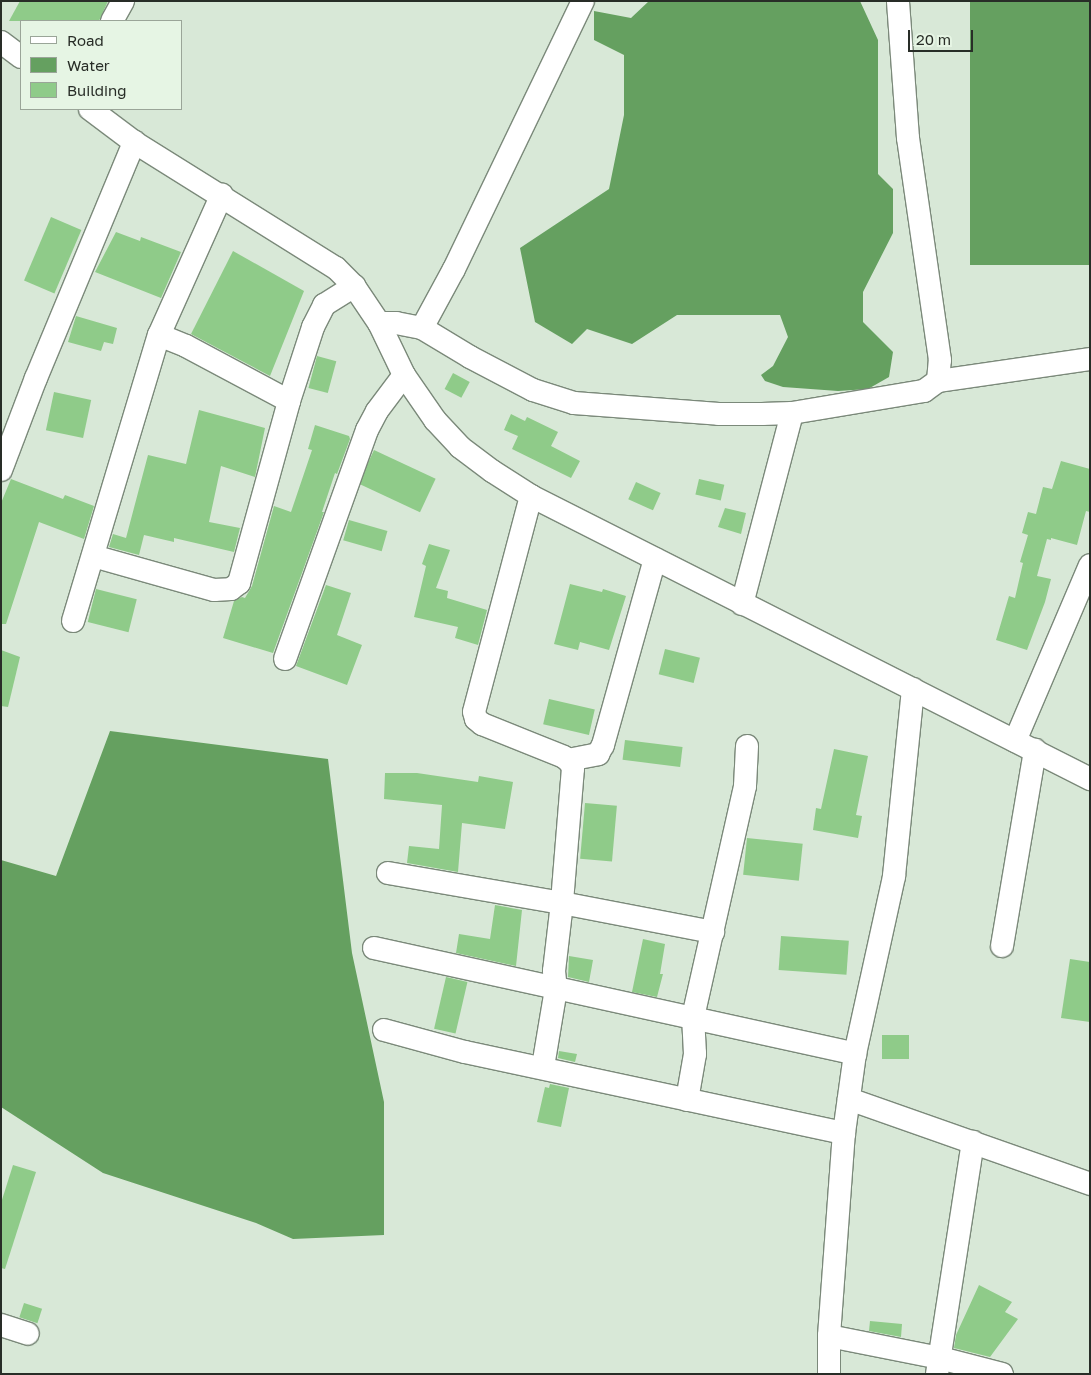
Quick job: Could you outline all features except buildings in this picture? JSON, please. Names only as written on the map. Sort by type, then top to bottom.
[{"type":"street","points":[[113,20],[123,1]]},
{"type":"street","points":[[422,328],[454,269],[583,1]]},
{"type":"street","points":[[898,1],[908,138],[940,360],[938,381]]},
{"type":"street","points":[[1,42],[20,56]]},
{"type":"street","points":[[91,110],[134,142],[222,194],[336,268],[354,286],[379,323],[404,375],[435,420],[460,447],[530,496],[1090,780]]},
{"type":"street","points":[[1,470],[36,378],[134,142]]},
{"type":"street","points":[[73,620],[160,335],[222,194]]},
{"type":"street","points":[[93,556],[214,590],[231,589],[239,583],[289,401],[313,326],[324,305],[354,286]]},
{"type":"street","points":[[379,323],[396,323],[422,328],[533,390],[560,400],[574,403],[719,414],[792,412],[924,391],[938,381],[1090,359]]},
{"type":"street","points":[[160,335],[186,346],[289,401]]},
{"type":"street","points":[[285,659],[367,430],[377,412],[404,375]]},
{"type":"street","points":[[742,604],[792,412]]},
{"type":"street","points":[[530,496],[474,712],[476,719],[482,724],[568,760],[598,754],[603,745],[655,559]]},
{"type":"street","points":[[1002,946],[1025,746],[1090,565]]},
{"type":"street","points":[[829,1374],[829,1336],[844,1132],[855,1054],[894,876],[913,689]]},
{"type":"street","points":[[687,1100],[695,1054],[693,1017],[745,786],[747,746]]},
{"type":"street","points":[[543,1067],[556,989],[554,971],[562,903],[572,780],[572,768],[568,760]]},
{"type":"street","points":[[388,874],[562,903],[712,932]]},
{"type":"street","points":[[374,948],[855,1054]]},
{"type":"street","points":[[384,1030],[465,1052],[844,1132]]},
{"type":"street","points":[[850,1099],[1090,1184]]},
{"type":"street","points":[[939,1366],[973,1142]]},
{"type":"street","points":[[1,1325],[28,1334]]},
{"type":"street","points":[[829,1336],[939,1366],[1002,1374]]},
{"type":"water","points":[[649,1],[860,1],[878,40],[878,174],[893,189],[893,233],[863,292],[863,322],[893,352],[889,377],[868,389],[838,391],[783,387],[765,381],[761,375],[773,366],[788,337],[780,315],[677,315],[632,344],[587,329],[572,344],[535,322],[520,248],[609,189],[624,115],[624,55],[594,40],[594,11],[631,18]]},
{"type":"water","points":[[970,1],[1090,1],[1090,265],[970,265]]},
{"type":"water","points":[[110,731],[328,759],[352,953],[384,1102],[384,1235],[293,1239],[256,1223],[103,1173],[1,1107],[1,860],[56,876]]}]
